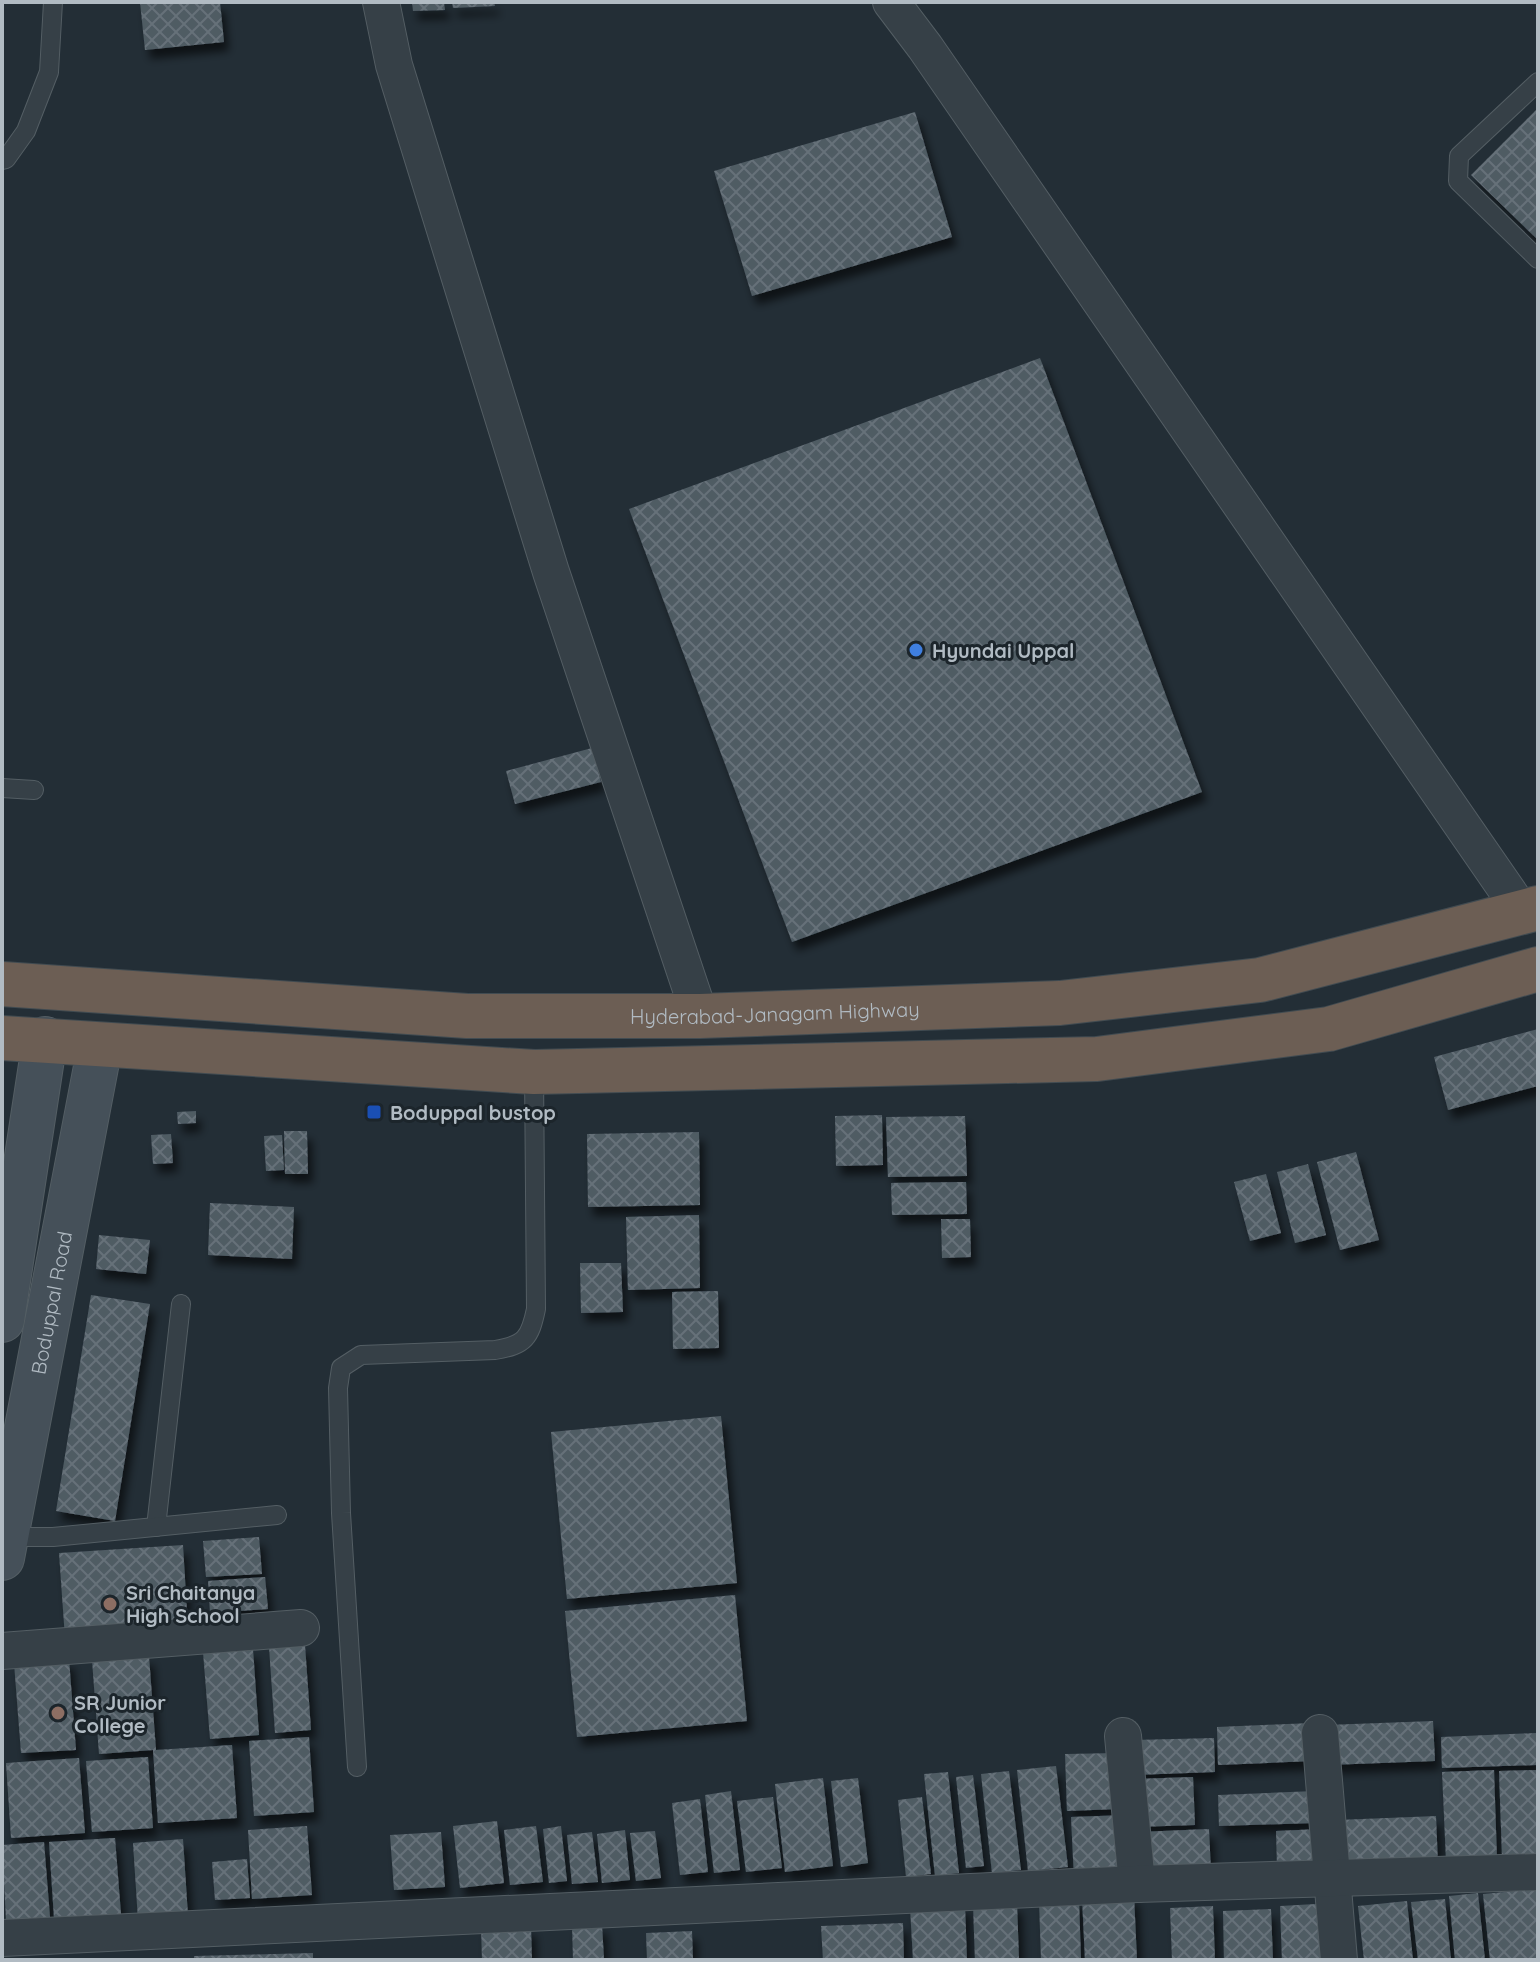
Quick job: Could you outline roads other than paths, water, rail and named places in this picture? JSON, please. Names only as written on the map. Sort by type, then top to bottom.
[{"type":"highway","name":"Hyderabad-Janagam Highway","points":[[2,984],[467,1016],[700,1016],[1060,1003],[1260,980],[1530,910]]},
{"type":"highway","points":[[2,1038],[534,1072],[1097,1059],[1329,1029],[1538,969]]},
{"type":"highway","points":[[789,1013],[795,1066]]},
{"type":"street","points":[[381,2],[394,65],[551,572],[700,1016]]},
{"type":"street","points":[[891,2],[1530,910]]},
{"type":"street","points":[[2,1320],[45,1039]]},
{"type":"street","name":"Boduppal Road","points":[[3,1547],[100,1046]]},
{"type":"street","points":[[2,1651],[301,1628]]},
{"type":"street","points":[[1320,1733],[1339,1960]]},
{"type":"street","points":[[1123,1736],[1137,1884]]},
{"type":"street","points":[[2,1938],[1137,1884],[1538,1872]]},
{"type":"lane","points":[[2,160],[6,159],[26,131],[49,72],[53,2]]},
{"type":"lane","points":[[1538,82],[1459,156],[1458,181],[1538,259]]},
{"type":"lane","points":[[2,788],[34,790]]},
{"type":"lane","points":[[357,1767],[341,1513],[338,1388],[341,1368],[361,1355],[515,1347],[531,1333],[536,1309],[534,1072]]},
{"type":"lane","points":[[156,1527],[181,1304]]},
{"type":"lane","points":[[3,1547],[53,1537],[277,1515]]},
{"type":"place","name":"Hyundai Uppal","points":[[916,650]]},
{"type":"place","name":"Boduppal bustop","points":[[374,1112]]},
{"type":"place","name":"Sri Chaitanya High School","points":[[110,1604]]},
{"type":"place","name":"SR Junior College","points":[[58,1713]]}]
